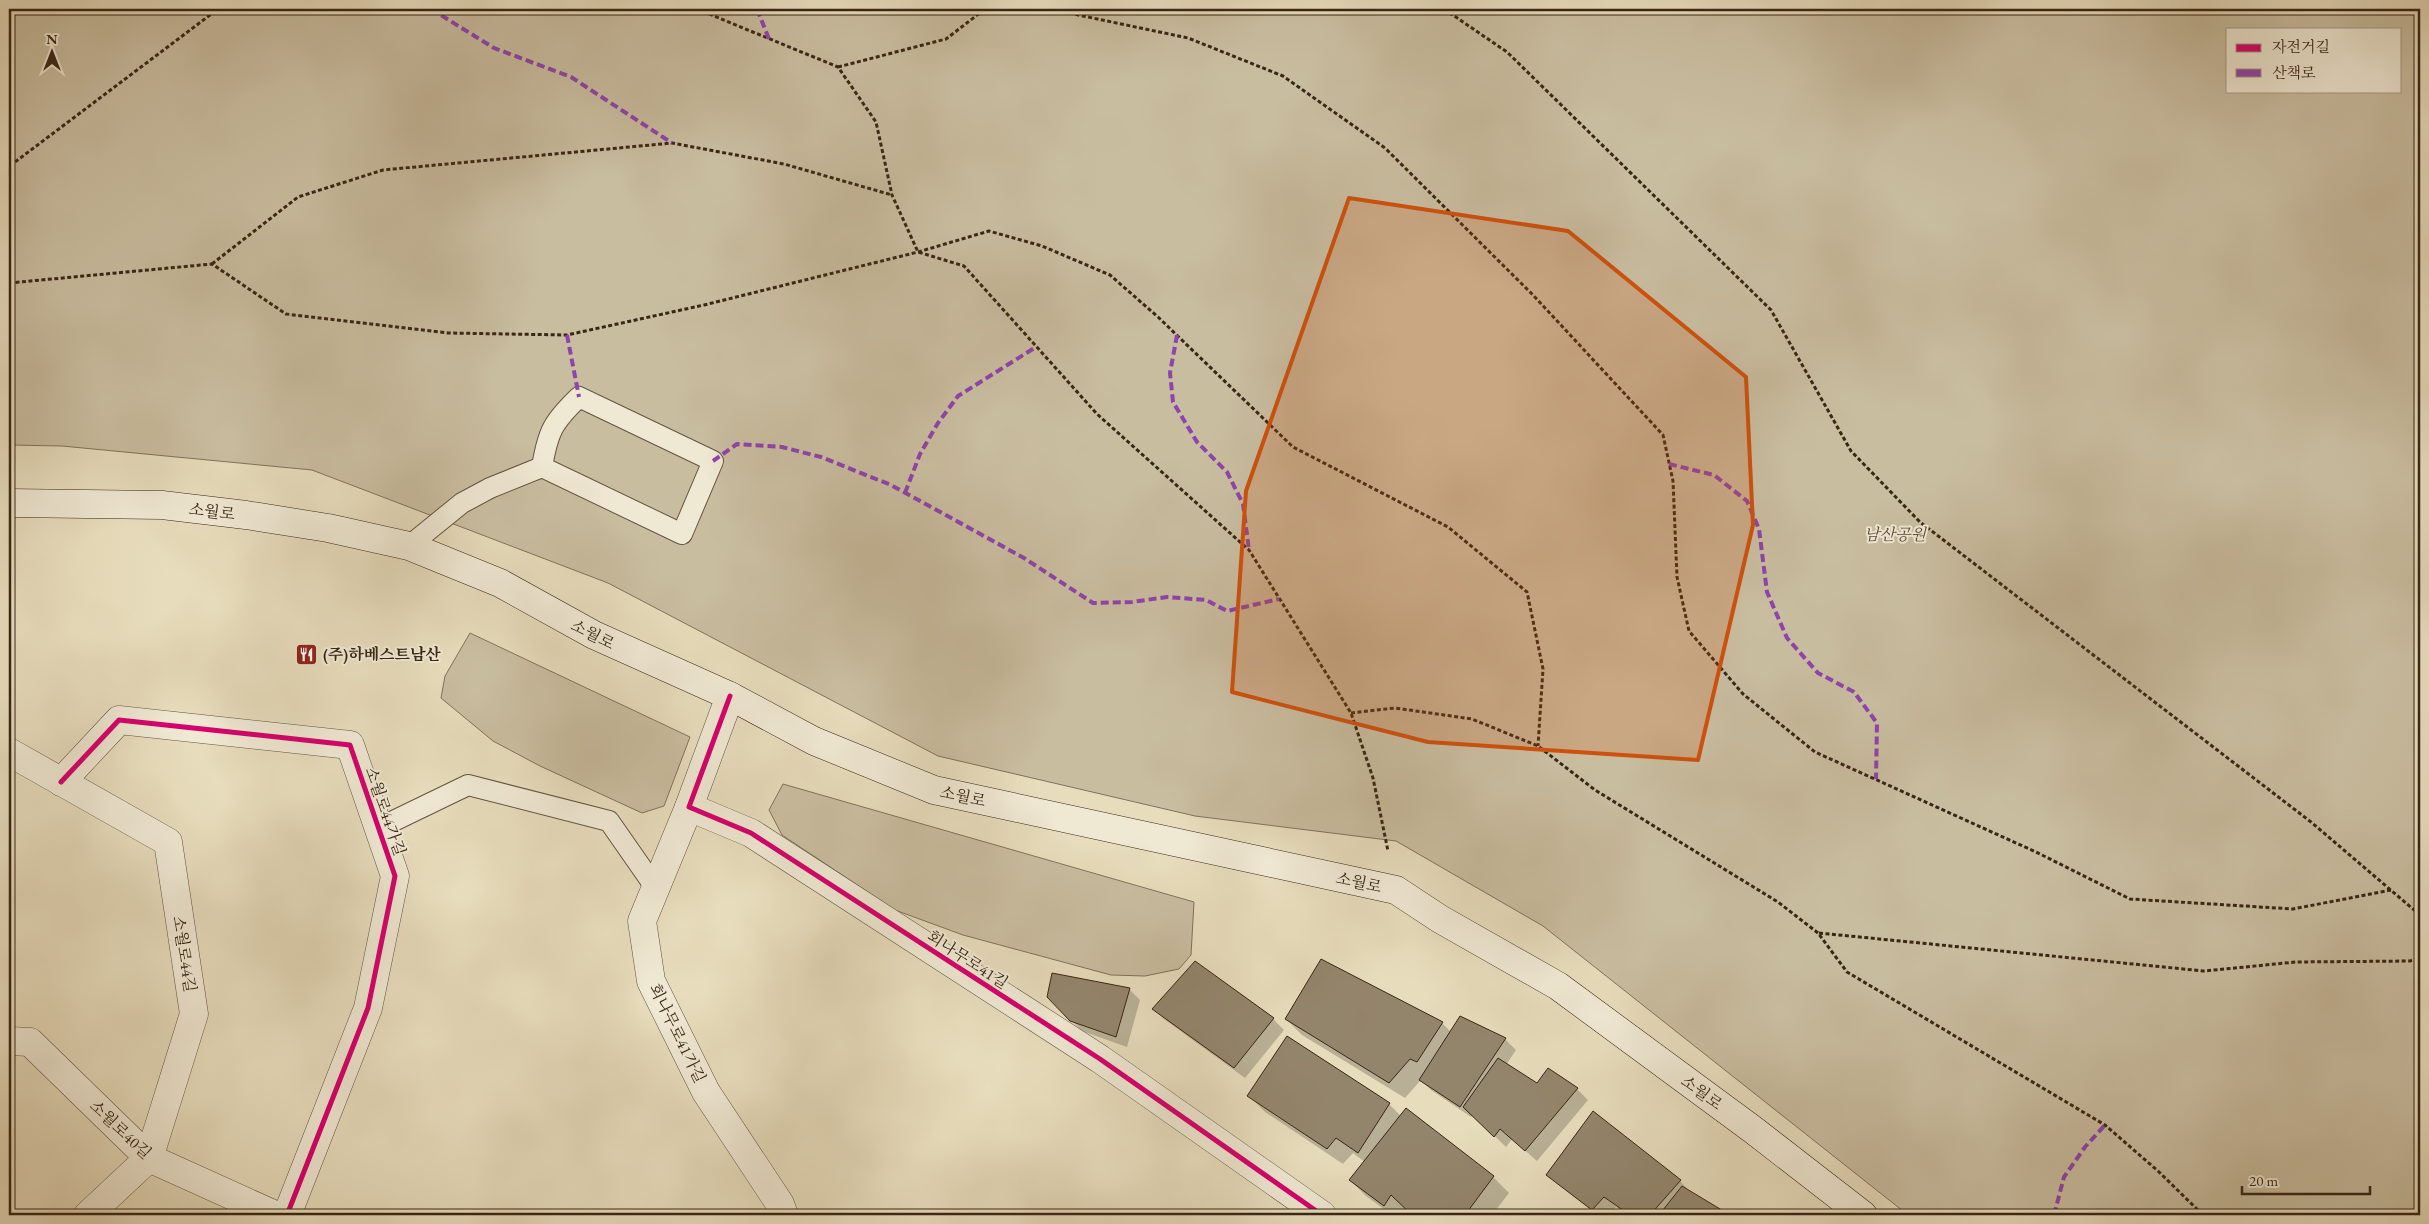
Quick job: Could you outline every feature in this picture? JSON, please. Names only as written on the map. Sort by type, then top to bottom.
[{"type":"street","name":"소월로","points":[[9,503],[162,505],[246,515],[328,528],[409,546],[500,583],[594,635],[730,696],[814,741],[934,790],[1396,890],[1440,919],[1558,986],[1752,1129],[1863,1215]]},
{"type":"street","points":[[689,806],[730,696]]},
{"type":"street","name":"소월로44가길","points":[[61,782],[119,720],[350,744],[395,876],[368,1008],[286,1215]]},
{"type":"street","name":"소월로44길","points":[[9,752],[168,842],[194,1014],[148,1158],[88,1215]]},
{"type":"street","name":"회나무로41가길","points":[[689,806],[642,921],[651,981],[706,1092],[780,1204],[784,1215]]},
{"type":"street","name":"회나무로41길","points":[[689,806],[759,838],[1100,1059],[1322,1215]]},
{"type":"street","name":"소월로40길","points":[[9,1041],[30,1042],[148,1158],[275,1215]]},
{"type":"lane","points":[[409,546],[462,503],[490,488],[542,467],[682,534],[713,461],[579,397],[557,418],[545,445],[542,467]]},
{"type":"lane","points":[[379,828],[468,785],[609,821],[655,887]]},
{"type":"path","points":[[9,164],[15,162],[218,9]]},
{"type":"path","points":[[697,9],[838,67],[876,122],[892,195],[918,252],[964,266],[1096,414],[1249,550],[1351,713],[1373,778],[1396,890]]},
{"type":"path","points":[[838,67],[946,39],[985,9]]},
{"type":"path","points":[[1050,9],[1188,38],[1283,76],[1385,148],[1533,295],[1663,436],[1673,480],[1677,577],[1688,630],[1743,694],[1815,752],[2036,852],[2130,899],[2293,909],[2391,890]]},
{"type":"path","points":[[1444,9],[1508,52],[1771,310],[1851,451],[1920,522],[2311,822],[2420,915]]},
{"type":"path","points":[[9,283],[212,264],[298,198],[383,170],[672,143],[784,164],[892,195]]},
{"type":"path","points":[[212,264],[286,314],[448,333],[567,336],[704,305],[918,252],[990,231],[1042,246],[1110,275],[1158,317],[1293,448],[1448,527],[1526,592],[1543,669],[1538,746]]},
{"type":"path","points":[[1351,713],[1395,708],[1472,718],[1538,746],[1595,790],[1778,902],[1818,933],[1847,972],[2105,1126],[2158,1171],[2203,1215]]},
{"type":"path","points":[[1818,933],[2204,971],[2296,962],[2410,961],[2420,958]]},
{"type":"highlighted area","points":[[1349,198],[1568,231],[1746,377],[1753,525],[1698,760],[1428,742],[1232,692],[1246,491]]},
{"type":"green space","name":"남산공원","points":[[9,9],[2420,9],[2420,1215],[1908,1215],[1543,926],[1396,841],[1195,816],[938,756],[608,583],[312,470],[62,446],[9,445]]},
{"type":"green space","points":[[470,633],[690,737],[664,806],[642,813],[540,766],[493,741],[441,698],[445,676]]},
{"type":"green space","points":[[783,784],[1194,902],[1191,955],[1179,969],[1145,976],[1111,975],[963,935],[895,910],[782,835],[769,810]]},
{"type":"building","points":[[1321,959],[1443,1022],[1417,1062],[1410,1059],[1389,1083],[1285,1019]]},
{"type":"building","points":[[1195,961],[1274,1018],[1234,1068],[1152,1009]]},
{"type":"building","points":[[1052,973],[1130,988],[1116,1037],[1070,1021],[1047,997]]},
{"type":"building","points":[[1460,1016],[1506,1038],[1460,1107],[1419,1080]]},
{"type":"building","points":[[1287,1036],[1390,1103],[1358,1153],[1336,1138],[1327,1149],[1247,1096]]},
{"type":"building","points":[[1498,1058],[1537,1083],[1548,1068],[1578,1088],[1525,1151],[1500,1129],[1494,1137],[1463,1107]]},
{"type":"building","points":[[1406,1108],[1494,1176],[1465,1215],[1412,1215],[1391,1195],[1384,1206],[1349,1180]]},
{"type":"building","points":[[1593,1111],[1681,1180],[1650,1215],[1630,1215],[1604,1197],[1592,1210],[1546,1175]]},
{"type":"building","points":[[1682,1186],[1730,1215],[1659,1215]]},
{"type":"marked path","points":[[431,9],[494,48],[571,77],[672,143]]},
{"type":"marked path","points":[[757,9],[769,39]]},
{"type":"marked path","points":[[567,335],[579,397]]},
{"type":"marked path","points":[[1177,335],[1170,373],[1173,402],[1197,442],[1227,472],[1243,504],[1249,550]]},
{"type":"marked path","points":[[905,493],[920,454],[938,423],[958,396],[1036,347]]},
{"type":"marked path","points":[[713,461],[737,444],[782,447],[821,457],[891,485],[1024,558],[1093,603],[1132,602],[1167,597],[1206,600],[1227,611],[1279,599]]},
{"type":"marked path","points":[[1669,464],[1714,475],[1747,501],[1759,529],[1767,592],[1787,638],[1818,673],[1854,692],[1877,723],[1876,779]]},
{"type":"marked path","points":[[2054,1215],[2064,1177],[2085,1147],[2105,1125]]},
{"type":"cycle path","points":[[730,696],[689,807],[751,833],[1100,1059],[1322,1215]]},
{"type":"cycle path","points":[[61,782],[119,720],[350,745],[395,876],[368,1008],[287,1215]]},
{"type":"place","name":"(주)하베스트남산","points":[[307,654]]}]
